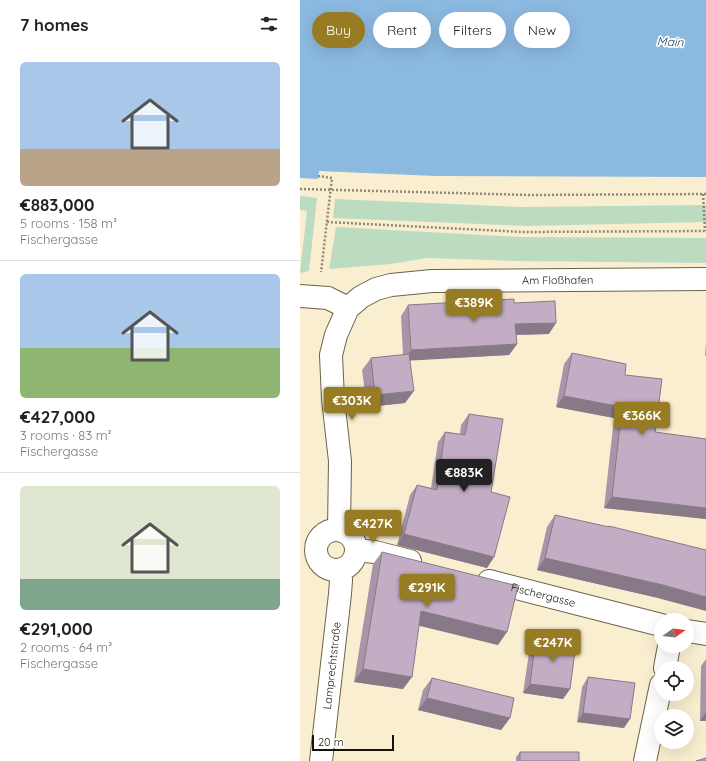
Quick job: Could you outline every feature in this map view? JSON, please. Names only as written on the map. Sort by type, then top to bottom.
[{"type":"street","name":"Am Floßhafen","points":[[348,308],[361,297],[376,288],[432,281],[706,280]]},
{"type":"street","points":[[309,296],[328,298],[348,308],[336,335],[331,355],[333,399],[340,461],[338,530]]},
{"type":"street","points":[[338,530],[350,535],[354,540],[356,550],[351,564],[340,570],[327,568],[318,559],[308,555],[316,546],[322,535],[326,532],[338,530]]},
{"type":"street","points":[[356,550],[375,552],[429,566]]},
{"type":"street","name":"Lamprechtstraße","points":[[321,761],[340,594],[340,570]]},
{"type":"street","name":"Fischergasse","points":[[468,576],[654,623]]},
{"type":"street","points":[[694,632],[706,634]]},
{"type":"street","points":[[645,761],[658,701]]},
{"type":"path","points":[[309,296],[327,222],[332,190],[332,178],[318,176]]},
{"type":"path","points":[[300,190],[530,195],[704,194],[705,231],[523,232],[327,222]]},
{"type":"green space","points":[[300,196],[317,198],[309,271],[300,273],[307,211],[300,210]]},
{"type":"green space","points":[[335,199],[522,207],[706,205],[706,222],[527,226],[333,218]]},
{"type":"green space","points":[[336,227],[521,237],[706,238],[706,263],[514,261],[427,258],[391,264],[329,269]]},
{"type":"water","name":"Main","points":[[300,0],[706,0],[706,177],[436,176],[319,171],[318,179],[300,178]]},
{"type":"building","points":[[514,299],[514,303],[555,301],[556,323],[515,324],[517,344],[411,350],[408,305]]},
{"type":"building","points":[[572,353],[626,364],[625,375],[662,379],[655,432],[706,439],[706,508],[612,497],[622,407],[564,396]]},
{"type":"building","points":[[409,354],[414,391],[375,395],[371,358]]},
{"type":"building","points":[[469,414],[503,419],[491,492],[510,497],[494,557],[404,534],[417,485],[437,490],[445,432],[465,435]]},
{"type":"building","points":[[555,515],[609,526],[706,550],[706,597],[663,585],[545,558]]},
{"type":"building","points":[[382,552],[518,586],[507,632],[421,611],[412,677],[363,669]]},
{"type":"building","points":[[536,637],[576,643],[570,689],[530,684]]},
{"type":"building","points":[[588,677],[635,683],[630,719],[583,713]]},
{"type":"building","points":[[432,678],[514,698],[510,718],[427,698]]},
{"type":"building","points":[[520,752],[579,752],[579,761],[520,761]]},
{"type":"building","points":[[706,758],[706,761],[696,761]]}]
